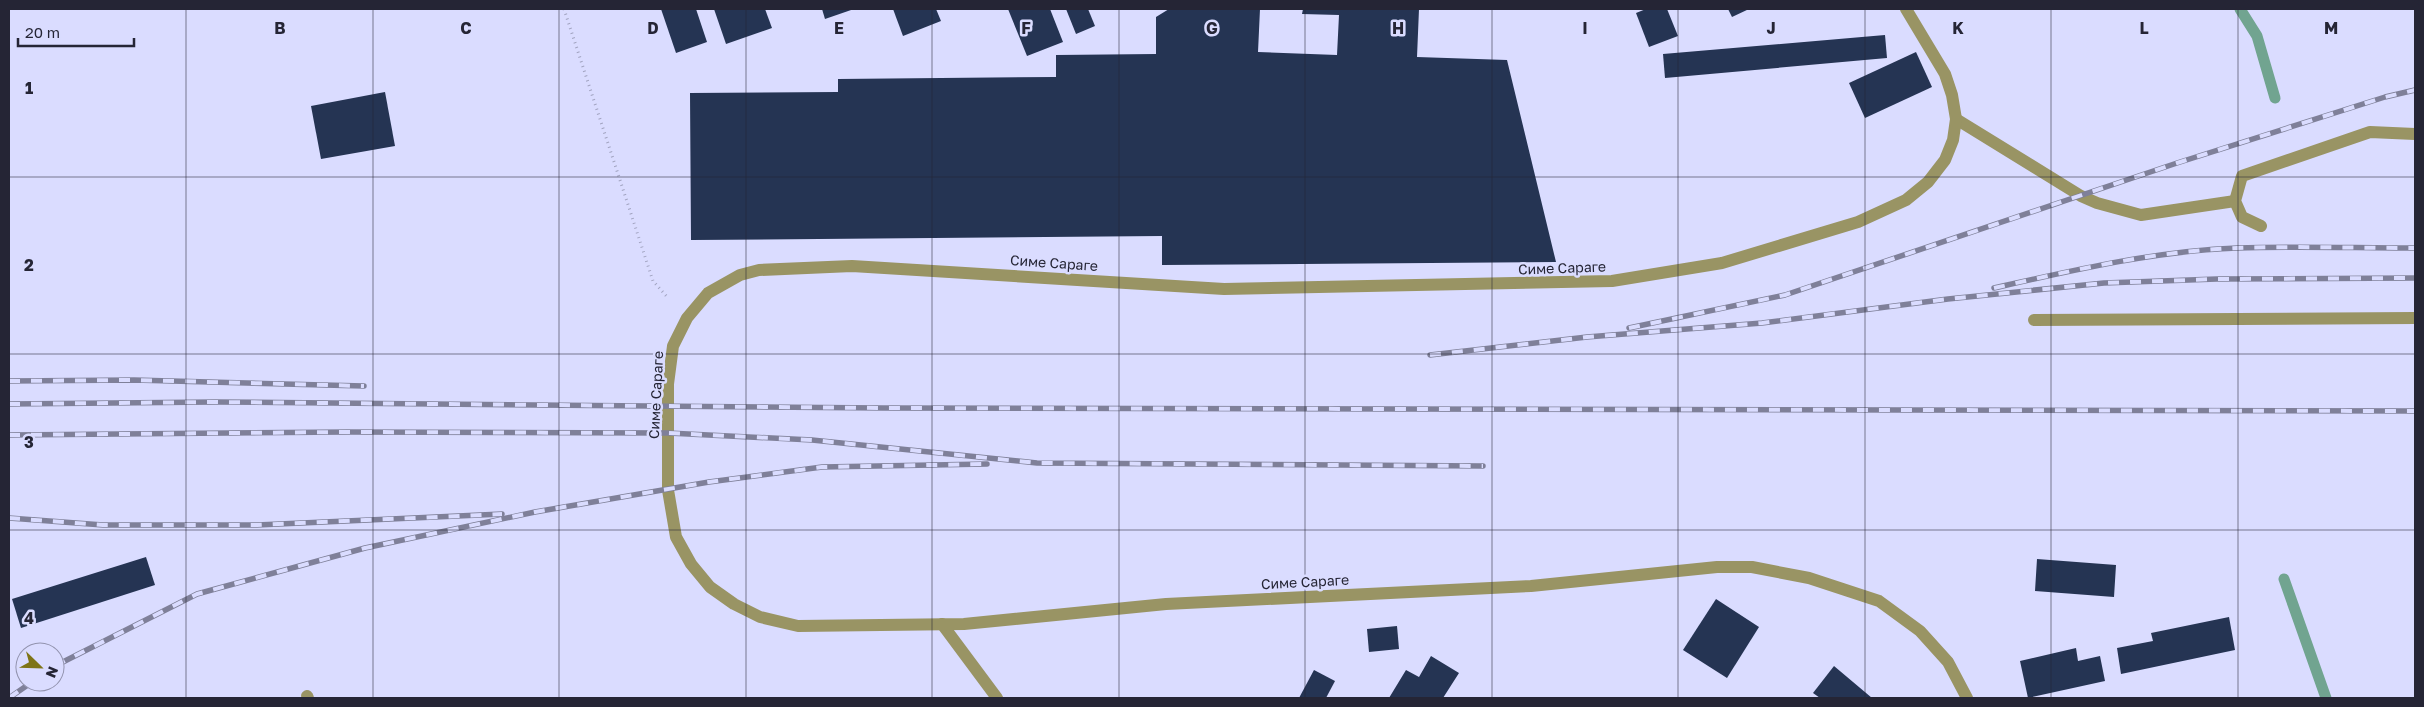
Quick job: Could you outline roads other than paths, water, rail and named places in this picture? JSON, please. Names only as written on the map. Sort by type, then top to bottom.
[{"type":"street","name":"Симе Сараге","points":[[1906,9],[1945,74],[1952,95],[1956,119],[1953,140],[1945,160],[1928,182],[1906,200],[1858,222],[1722,263],[1612,281],[1224,289],[852,266],[786,267],[759,270],[724,282],[708,293],[686,318],[673,346],[670,360],[668,490],[676,537],[699,576],[718,594],[734,604],[778,623],[816,627],[964,624],[1166,604],[1531,586],[1718,567],[1752,568],[1810,578],[1879,601],[1920,631],[1948,662],[1967,698]]},
{"type":"street","points":[[1956,119],[2081,196],[2097,203],[2141,215],[2235,201]]},
{"type":"street","points":[[2261,226],[2242,218],[2235,201],[2242,176],[2370,132],[2415,134]]},
{"type":"street","points":[[2034,320],[2415,318]]},
{"type":"street","points":[[942,624],[997,698]]},
{"type":"waterway","points":[[2240,9],[2257,36],[2275,98]]},
{"type":"waterway","points":[[2284,579],[2326,698]]},
{"type":"railway","points":[[1629,328],[1785,295],[2177,163],[2385,97],[2415,90]]},
{"type":"railway","points":[[1994,288],[2115,262],[2206,250],[2281,247],[2415,248]]},
{"type":"railway","points":[[1430,355],[1587,337],[1762,323],[1948,299],[2104,283],[2217,279],[2415,278]]},
{"type":"railway","points":[[9,381],[134,380],[364,386]]},
{"type":"railway","points":[[9,404],[215,402],[883,408],[2415,411]]},
{"type":"railway","points":[[9,435],[347,432],[668,433],[812,440],[1037,463],[1483,466]]},
{"type":"railway","points":[[65,661],[197,594],[365,548],[535,512],[709,482],[822,467],[987,464]]},
{"type":"railway","points":[[9,518],[103,525],[257,525],[502,514]]},
{"type":"railway","points":[[9,698],[18,692]]}]
